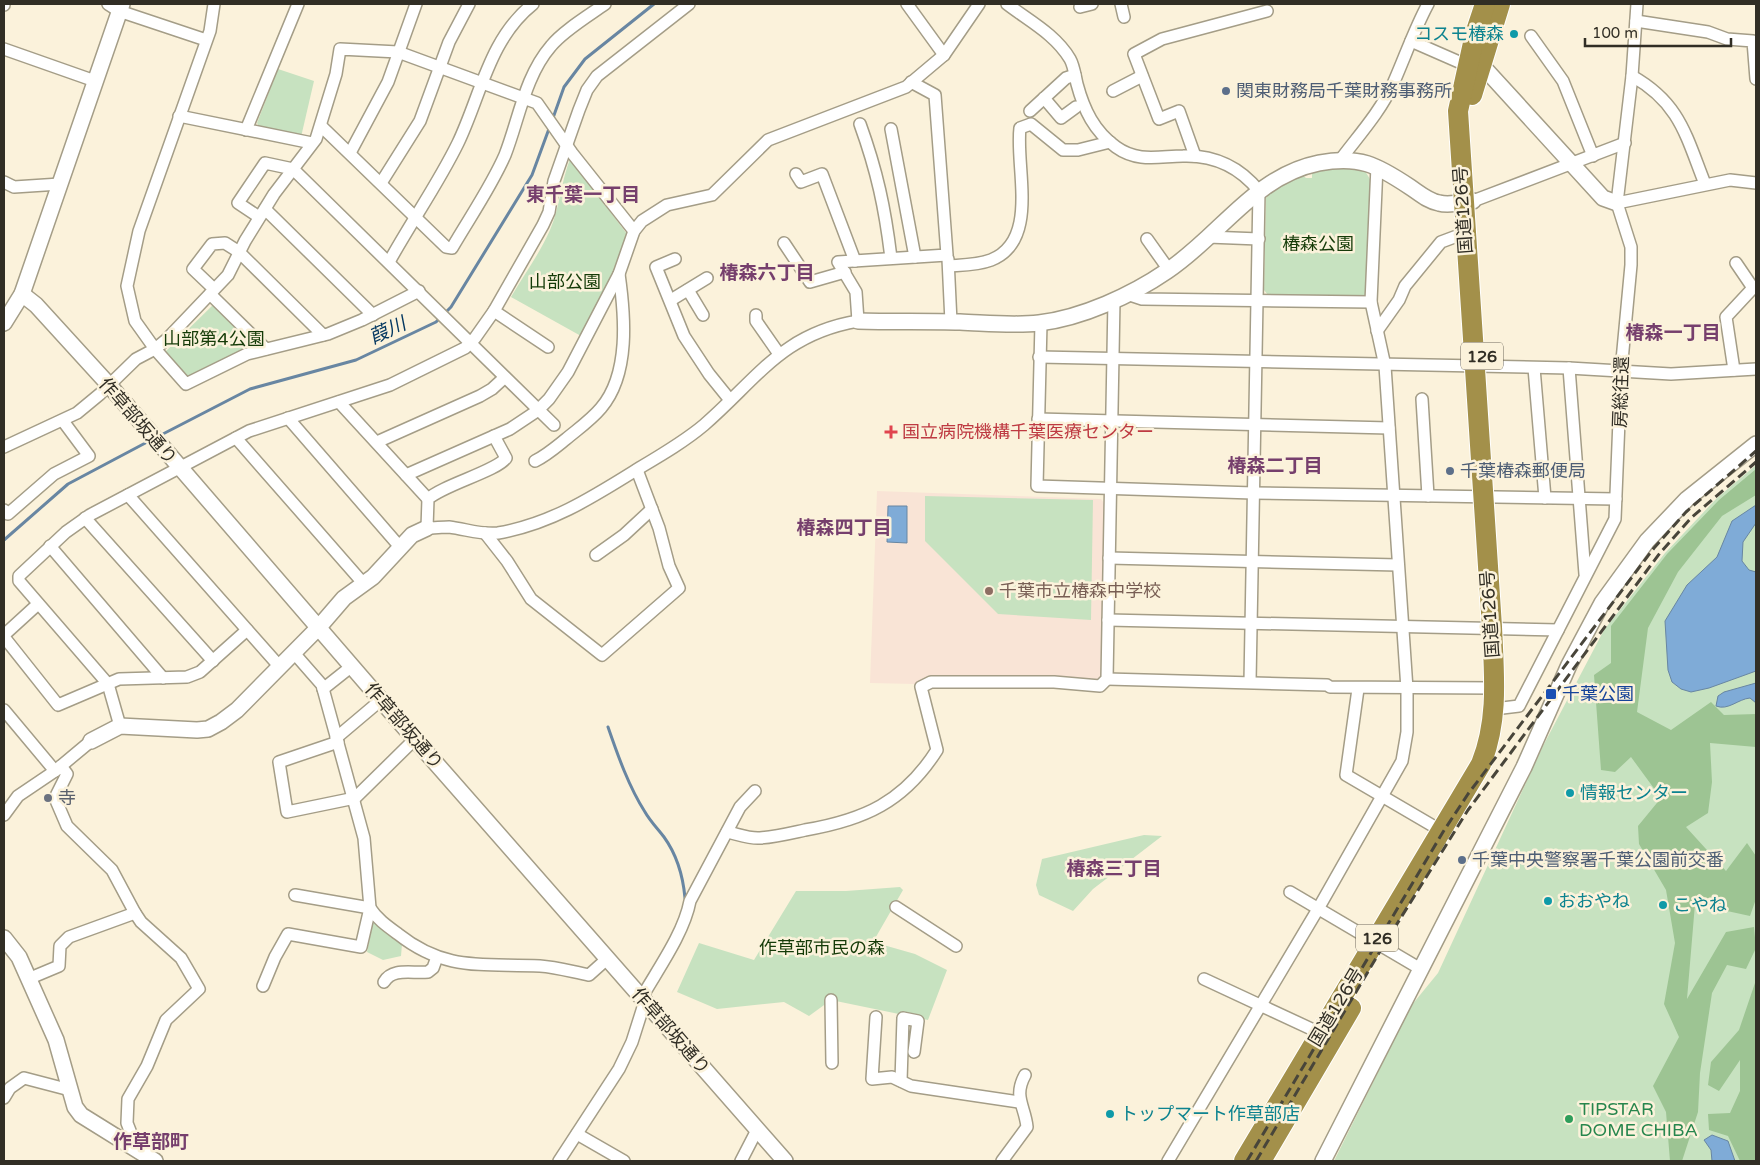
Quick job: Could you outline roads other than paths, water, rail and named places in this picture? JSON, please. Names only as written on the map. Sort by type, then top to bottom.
[{"type":"highway","name":"国道126号","points":[[1244,1161],[1320,1033],[1380,946],[1493,764],[1498,748],[1496,567],[1488,496],[1478,367],[1468,202],[1467,140],[1468,110],[1475,66],[1492,5]]},
{"type":"highway","name":"国道126号","points":[[1468,202],[1465,233],[1478,367]]},
{"type":"highway","name":"国道126号","points":[[1261,1161],[1380,946],[1440,830],[1481,764],[1499,709],[1494,688],[1497,627]]},
{"type":"street","points":[[214,4],[206,40],[139,231],[128,274],[129,298],[135,321],[155,349],[186,384],[248,354],[323,335],[373,315],[418,291]]},
{"type":"street","points":[[246,130],[298,4]]},
{"type":"street","points":[[350,153],[376,106],[416,4]]},
{"type":"street","points":[[381,183],[420,121],[452,35],[469,4]]},
{"type":"street","points":[[389,262],[458,142],[501,39],[514,20],[532,4]]},
{"type":"street","points":[[321,126],[446,247],[452,248],[505,155],[533,76],[551,45],[604,4]]},
{"type":"street","points":[[120,726],[108,684],[19,581],[19,576],[50,546],[85,518],[236,438],[261,426],[390,385],[446,358],[470,343],[494,311],[549,212],[554,181],[586,90],[597,76],[689,4]]},
{"type":"street","points":[[907,4],[944,55]]},
{"type":"street","points":[[406,475],[522,422],[549,399],[568,372],[619,274],[634,231],[642,221],[667,205],[712,195],[768,140],[890,94],[912,82],[944,55],[979,4]]},
{"type":"street","points":[[1007,4],[1048,33],[1070,59],[1091,122],[1118,149],[1150,158],[1194,156],[1223,162],[1249,179],[1259,191],[1250,682]]},
{"type":"street","points":[[1080,7],[1092,4]]},
{"type":"street","points":[[1121,4],[1124,17]]},
{"type":"street","points":[[1341,160],[1377,112],[1393,84],[1413,32],[1428,4]]},
{"type":"street","name":"房総往還","points":[[1499,709],[1519,706],[1585,574],[1615,519],[1621,371],[1631,256],[1631,246],[1617,203],[1626,143],[1637,4]]},
{"type":"street","points":[[4,323],[22,294],[95,82],[116,6],[206,40]]},
{"type":"street","points":[[1194,156],[1179,111],[1158,119],[1134,54],[1155,43],[1267,11]]},
{"type":"street","points":[[1636,21],[1753,41],[1756,80]]},
{"type":"street","points":[[1530,36],[1563,81],[1593,156]]},
{"type":"street","points":[[1411,41],[1459,62],[1488,71],[1570,164],[1603,198],[1617,203],[1730,180],[1756,184]]},
{"type":"street","points":[[4,49],[95,82]]},
{"type":"street","points":[[4,447],[27,434],[63,421],[77,413],[136,359],[155,349],[228,274],[262,213],[312,143],[321,126],[324,106],[336,74],[340,49],[398,52],[537,103],[566,146],[634,231]]},
{"type":"street","points":[[1030,111],[1066,78],[1074,75]]},
{"type":"street","points":[[1113,91],[1142,76]]},
{"type":"street","points":[[1632,76],[1660,95],[1672,108],[1682,124],[1705,184]]},
{"type":"street","points":[[912,82],[935,95],[951,322]]},
{"type":"street","points":[[1044,98],[1061,118],[1076,108]]},
{"type":"street","points":[[179,116],[312,143]]},
{"type":"street","points":[[860,124],[876,168],[883,195],[891,258]]},
{"type":"street","points":[[858,322],[856,292],[838,262],[916,257],[948,260],[991,260],[1007,249],[1018,227],[1023,200],[1020,128],[1031,124],[1063,150],[1078,150],[1110,142]]},
{"type":"street","points":[[891,129],[916,257]]},
{"type":"street","points":[[4,815],[18,796],[58,769],[91,741],[120,726],[197,730],[208,728],[221,722],[236,710],[294,653],[344,598],[373,577],[412,535],[426,528],[448,527],[485,534],[515,529],[567,512],[685,440],[779,354],[812,334],[828,328],[858,322],[1041,323],[1097,308],[1169,270],[1208,238],[1259,191],[1282,176],[1316,164],[1341,160],[1362,161],[1377,166],[1430,200],[1440,204],[1468,202],[1626,143]]},
{"type":"street","points":[[373,315],[262,213],[238,204],[264,163],[293,169],[435,307],[537,411],[554,425]]},
{"type":"street","points":[[1168,1161],[1318,909],[1402,761],[1407,732],[1407,689],[1394,496],[1385,366],[1371,302],[1377,166]]},
{"type":"street","points":[[796,174],[801,182],[822,174],[855,261]]},
{"type":"street","points":[[4,182],[14,187],[60,184]]},
{"type":"street","points":[[1377,331],[1399,300],[1405,286],[1441,242],[1465,233]]},
{"type":"street","points":[[1208,238],[1259,239]]},
{"type":"street","points":[[1148,239],[1169,270]]},
{"type":"street","points":[[266,350],[193,269],[212,244],[225,243],[239,252],[323,335]]},
{"type":"street","points":[[784,243],[810,282],[845,272]]},
{"type":"street","points":[[675,259],[656,267],[684,336],[692,350],[730,400]]},
{"type":"street","points":[[1734,370],[1726,317],[1755,290],[1736,263]]},
{"type":"street","points":[[535,461],[547,455],[602,408],[615,385],[619,371],[622,343],[619,274]]},
{"type":"street","points":[[671,300],[707,278]]},
{"type":"street","points":[[688,290],[703,315]]},
{"type":"street","name":"作草部坂通り","points":[[22,294],[36,305],[108,385],[143,428],[785,1161]]},
{"type":"street","points":[[1120,297],[1142,299],[1371,302]]},
{"type":"street","points":[[727,832],[759,839],[836,825],[873,811],[890,800],[917,777],[937,750],[921,687],[931,682],[1054,682],[1100,686],[1107,679],[1112,358],[1120,297]]},
{"type":"street","points":[[494,311],[548,347]]},
{"type":"street","points":[[756,315],[756,321],[779,354]]},
{"type":"street","points":[[1041,323],[1037,486],[1253,493],[1616,499]]},
{"type":"street","points":[[1039,357],[1385,366],[1569,368],[1671,374],[1756,369]]},
{"type":"street","points":[[1534,368],[1545,498]]},
{"type":"street","points":[[1569,368],[1585,574]]},
{"type":"street","points":[[377,442],[480,396],[492,389],[504,378]]},
{"type":"street","points":[[1422,399],[1428,496]]},
{"type":"street","points":[[339,402],[428,499]]},
{"type":"street","points":[[288,418],[400,547]]},
{"type":"street","points":[[1038,419],[1388,428]]},
{"type":"street","points":[[4,510],[8,514],[54,474],[88,456],[63,421]]},
{"type":"street","points":[[426,528],[428,499],[436,491],[458,484],[479,472],[502,464],[506,458],[494,436]]},
{"type":"street","points":[[236,438],[363,583]]},
{"type":"street","points":[[1323,1161],[1419,968],[1524,767],[1569,665],[1602,603],[1647,541],[1687,499],[1756,444]]},
{"type":"street","points":[[485,534],[506,560],[531,599],[602,655],[680,588],[669,566],[652,509],[637,470]]},
{"type":"street","points":[[128,496],[280,667]]},
{"type":"street","points":[[596,555],[624,535],[652,509]]},
{"type":"street","points":[[85,518],[213,661]]},
{"type":"street","points":[[50,546],[163,678]]},
{"type":"street","points":[[1109,558],[1398,565]]},
{"type":"street","points":[[38,604],[4,636],[58,704],[119,679],[188,677],[200,672],[247,630]]},
{"type":"street","points":[[1108,620],[1402,627],[1497,627],[1558,630]]},
{"type":"street","points":[[263,986],[275,957],[288,934],[361,947],[370,908],[364,838],[323,690],[294,653]]},
{"type":"street","points":[[323,690],[352,666]]},
{"type":"street","points":[[1107,679],[1327,685],[1330,688],[1494,688]]},
{"type":"street","points":[[1358,688],[1346,775],[1440,830]]},
{"type":"street","points":[[381,700],[337,740],[279,762],[287,812],[354,798],[415,739]]},
{"type":"street","points":[[4,710],[58,769],[68,774],[55,798],[67,826],[112,870],[135,913],[181,958],[199,989],[166,1020],[147,1066],[128,1099],[127,1123],[138,1151]]},
{"type":"street","points":[[559,1161],[619,1069],[632,1042],[644,999],[688,913],[690,902],[740,806],[755,791]]},
{"type":"street","points":[[1290,892],[1419,968]]},
{"type":"street","points":[[295,895],[370,908],[376,917],[416,948],[437,957],[465,964],[542,966],[589,975],[608,958]]},
{"type":"street","points":[[896,907],[956,946]]},
{"type":"street","points":[[28,979],[59,966],[60,946],[69,936],[135,913]]},
{"type":"street","points":[[4,938],[19,956],[56,1040],[75,1107],[80,1115],[155,1161]]},
{"type":"street","points":[[384,982],[388,975],[394,973],[428,972],[433,968],[437,957]]},
{"type":"street","points":[[1204,979],[1320,1033]]},
{"type":"street","points":[[831,1000],[832,1063]]},
{"type":"street","points":[[876,1017],[872,1079],[892,1077],[911,1086],[1019,1102]]},
{"type":"street","points":[[901,1081],[903,1018],[918,1021],[914,1052]]},
{"type":"street","points":[[1002,1161],[1027,1127],[1019,1102],[1019,1091],[1025,1075]]},
{"type":"street","points":[[4,1098],[10,1088],[24,1078],[70,1090]]},
{"type":"street","points":[[741,1161],[757,1130]]},
{"type":"street","points":[[577,1134],[624,1161]]},
{"type":"water","points":[[1756,505],[1756,523],[1743,542],[1742,561],[1749,570],[1756,572],[1756,671],[1709,688],[1691,692],[1681,689],[1672,682],[1668,670],[1665,621],[1687,585],[1717,557],[1732,521]]},
{"type":"water","points":[[888,506],[907,506],[907,543],[887,542]]},
{"type":"water","points":[[1756,683],[1756,703],[1750,698],[1725,707],[1716,706],[1718,696],[1724,692]]},
{"type":"water","points":[[1712,1135],[1728,1141],[1735,1161],[1712,1161],[1711,1150],[1704,1140]]},
{"type":"waterway","name":"葭川","points":[[553,118],[564,87],[585,59],[654,4]]},
{"type":"waterway","name":"葭川","points":[[159,436],[250,389],[356,360],[436,322],[451,307],[532,175],[550,126]]},
{"type":"waterway","name":"葭川","points":[[4,540],[68,484],[151,440]]},
{"type":"waterway","points":[[608,727],[634,792],[647,815],[669,844],[676,858],[683,882],[685,898]]},
{"type":"railway","points":[[1247,1161],[1443,832],[1468,794],[1654,548],[1686,512],[1756,451]]},
{"type":"railway","points":[[1256,1161],[1382,948],[1468,810],[1660,553],[1691,518],[1756,462]]},
{"type":"place","name":"コスモ椿森","points":[[1514,34]]},
{"type":"place","name":"関東財務局千葉財務事務所","points":[[1226,91]]},
{"type":"place","name":"国立病院機構千葉医療センター","points":[[891,432]]},
{"type":"place","name":"千葉椿森郵便局","points":[[1450,471]]},
{"type":"place","name":"千葉市立椿森中学校","points":[[989,591]]},
{"type":"place","name":"千葉公園","points":[[1551,694]]},
{"type":"place","name":"情報センター","points":[[1570,793]]},
{"type":"place","name":"寺","points":[[48,798]]},
{"type":"place","name":"千葉中央警察署千葉公園前交番","points":[[1462,860]]},
{"type":"place","name":"おおやね","points":[[1548,901]]},
{"type":"place","name":"こやね","points":[[1663,905]]},
{"type":"place","name":"トップマート作草部店","points":[[1110,1114]]},
{"type":"place","name":"TIPSTAR DOME CHIBA","points":[[1569,1119]]},
{"type":"district","name":"東千葉一丁目","points":[[583,194]]},
{"type":"district","name":"椿森六丁目","points":[[767,272]]},
{"type":"district","name":"椿森一丁目","points":[[1673,332]]},
{"type":"district","name":"椿森二丁目","points":[[1275,465]]},
{"type":"district","name":"椿森四丁目","points":[[844,527]]},
{"type":"district","name":"椿森三丁目","points":[[1114,868]]},
{"type":"district","name":"作草部町","points":[[151,1141]]},
{"type":"park label","name":"椿森公園","points":[[1318,244]]},
{"type":"park label","name":"山部公園","points":[[565,282]]},
{"type":"park label","name":"山部第4公園","points":[[214,339]]},
{"type":"park label","name":"作草部市民の森","points":[[822,948]]}]
